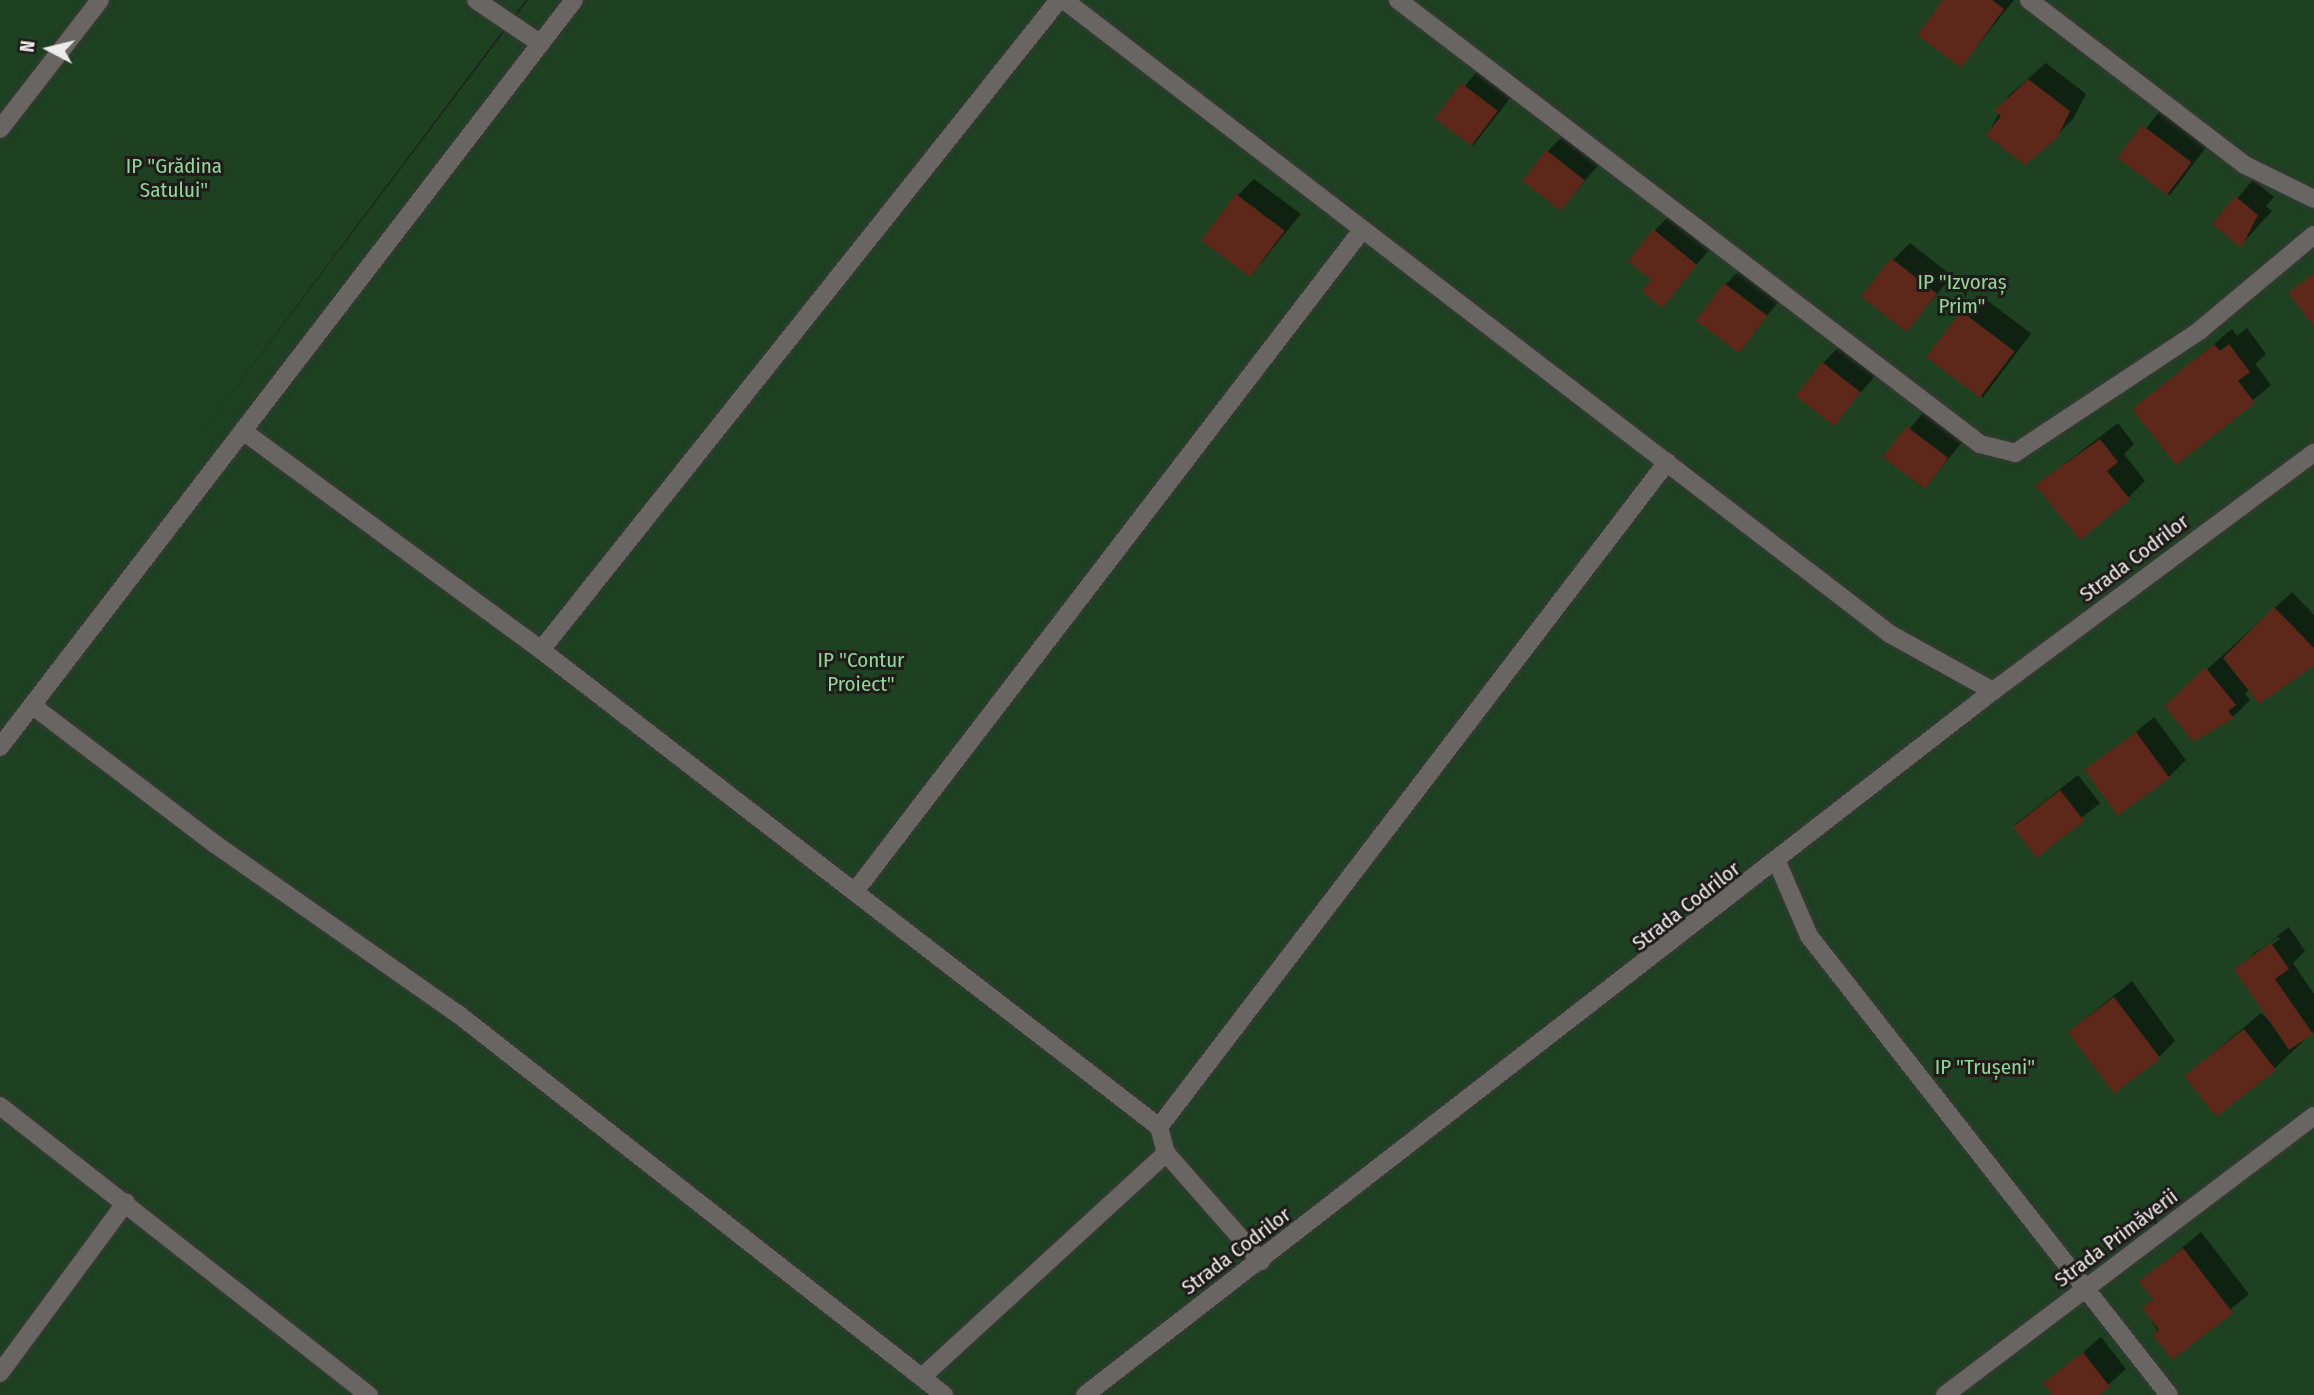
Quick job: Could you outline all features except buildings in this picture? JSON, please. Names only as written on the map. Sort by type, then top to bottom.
[{"type":"street","points":[[0,129],[100,0]]},
{"type":"street","points":[[476,0],[541,44]]},
{"type":"street","points":[[0,747],[574,0]]},
{"type":"street","points":[[541,650],[1061,0],[1891,634],[1993,691]]},
{"type":"street","points":[[1398,0],[1980,443],[2015,453],[2199,331],[2314,235]]},
{"type":"street","points":[[2029,0],[2245,165],[2314,199]]},
{"type":"street","points":[[856,890],[1362,230]]},
{"type":"street","points":[[243,431],[541,650],[856,890],[1159,1127],[1166,1153],[1261,1261]]},
{"type":"street","name":"Strada Codrilor","points":[[1085,1395],[1778,864],[1993,691],[2314,453]]},
{"type":"street","points":[[1159,1127],[1667,462]]},
{"type":"street","points":[[33,706],[215,844],[458,1014],[944,1395]]},
{"type":"street","points":[[1778,864],[1810,936],[2090,1287],[2169,1395]]},
{"type":"street","points":[[0,1106],[126,1202],[369,1395]]},
{"type":"street","name":"Strada Primăverii","points":[[1945,1395],[2314,1116]]},
{"type":"street","points":[[923,1376],[1166,1153]]},
{"type":"street","points":[[0,1373],[126,1202]]},
{"type":"green space","points":[[0,0],[526,0],[184,456],[528,0],[2314,0],[2314,1395],[0,1395]]},
{"type":"park label","name":"IP \"Grădina Satului\"","points":[[174,178]]},
{"type":"park label","name":"IP \"Izvoraș Prim\"","points":[[1962,294]]},
{"type":"park label","name":"IP \"Contur Proiect\"","points":[[861,672]]},
{"type":"park label","name":"IP \"Trușeni\"","points":[[1985,1067]]}]
